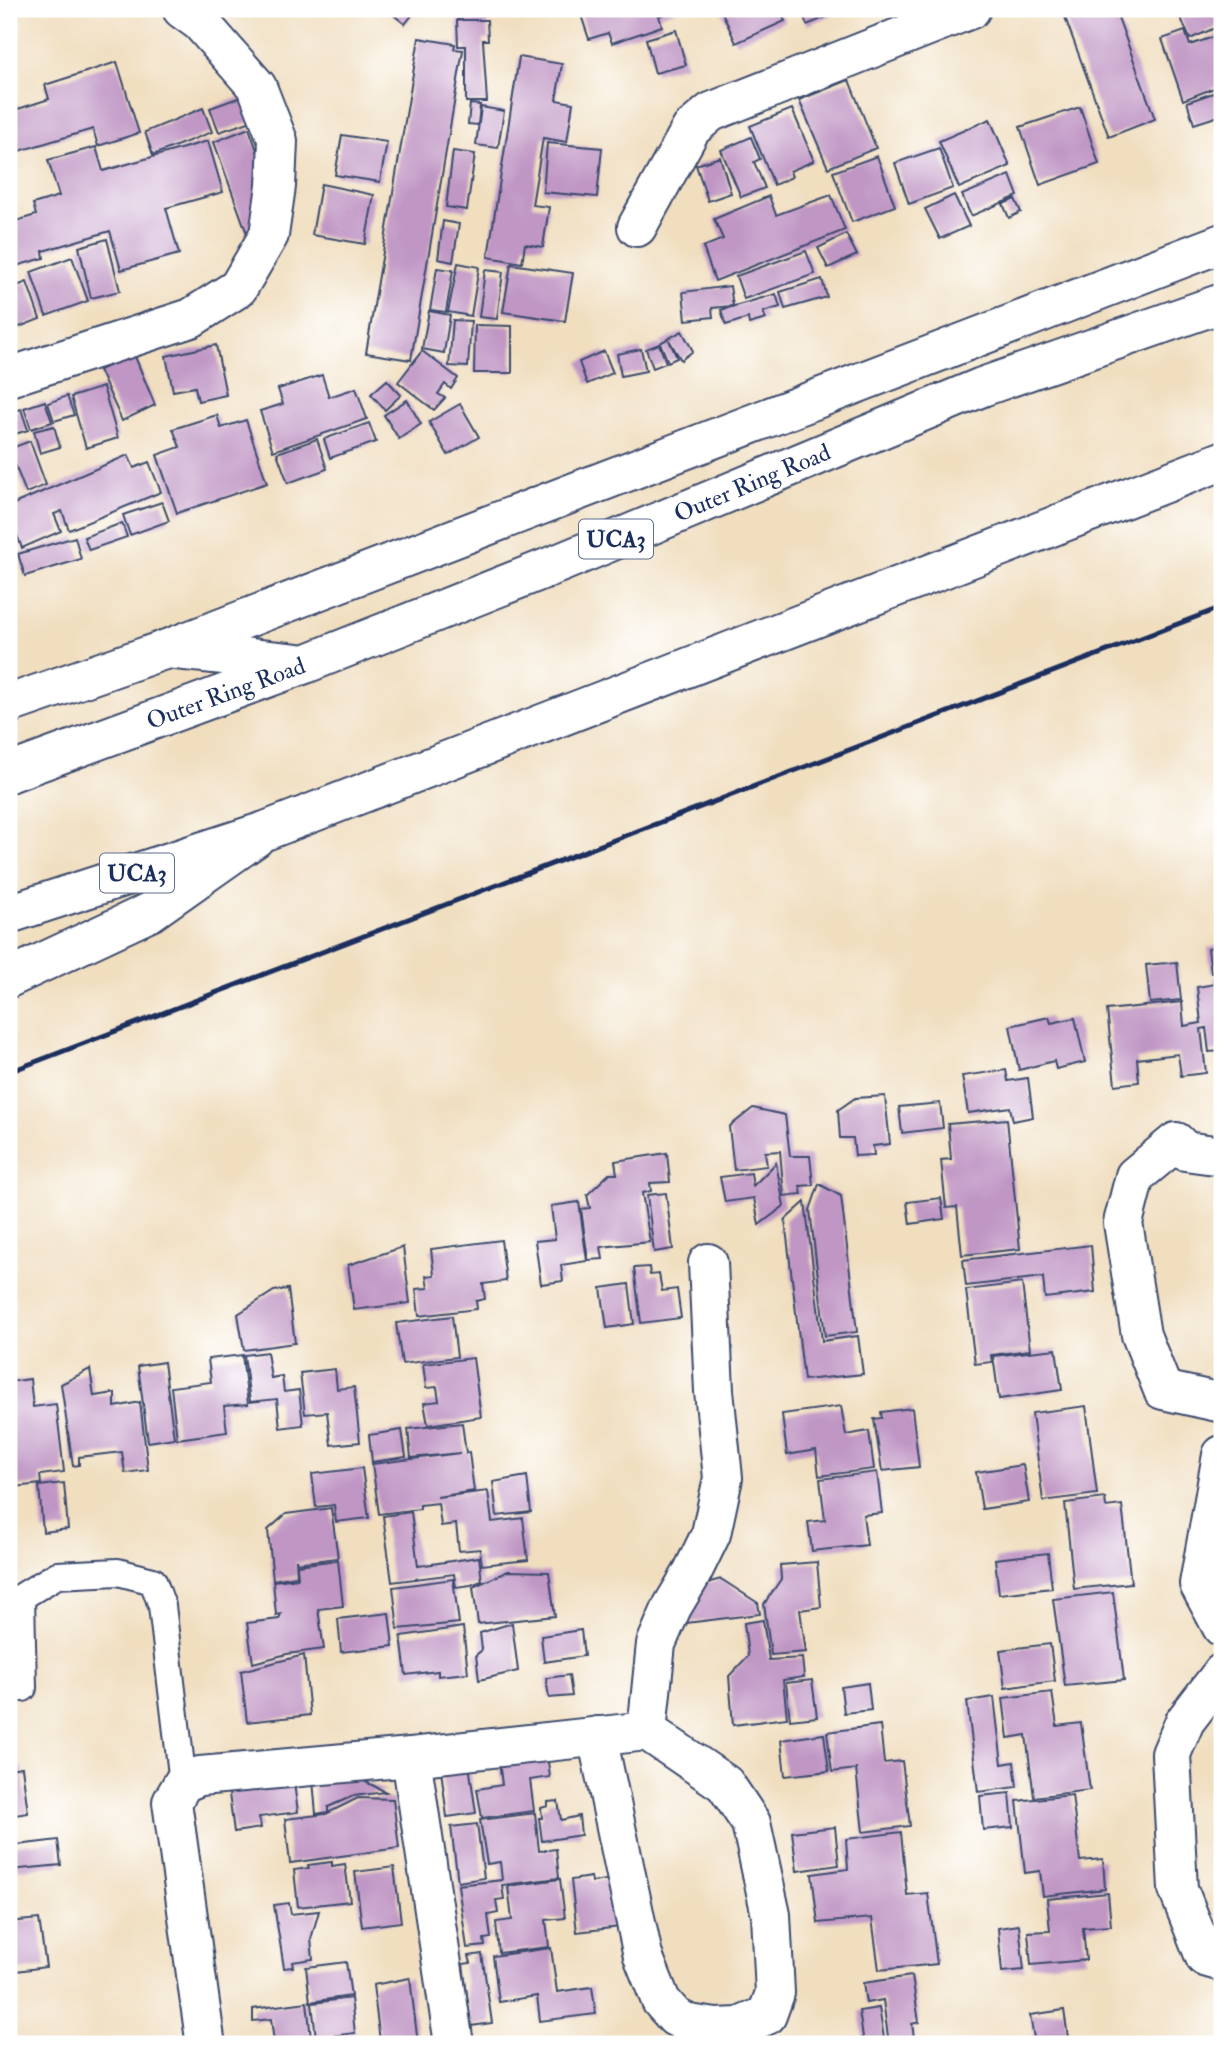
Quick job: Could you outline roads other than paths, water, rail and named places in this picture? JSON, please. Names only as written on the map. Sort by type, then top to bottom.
[{"type":"main road","points":[[9,377],[191,318],[238,288],[269,235],[276,186],[278,141],[257,86],[200,22],[182,9]]},
{"type":"main road","points":[[638,227],[691,129],[711,113],[926,17],[971,9]]},
{"type":"main road","name":"UCA3","points":[[9,704],[167,649],[1222,243]]},
{"type":"main road","name":"Outer Ring Road","points":[[9,773],[306,664],[562,562],[982,387],[1222,303]]},
{"type":"main road","name":"UCA3","points":[[9,914],[265,831],[1222,461]]},
{"type":"main road","points":[[167,649],[306,664]]},
{"type":"main road","name":"UCA3","points":[[9,978],[150,912],[265,831]]},
{"type":"main road","points":[[1222,1156],[1185,1151],[1176,1142],[1135,1176],[1123,1223],[1140,1335],[1163,1390],[1222,1403]]},
{"type":"main road","points":[[647,1731],[656,1644],[672,1607],[711,1534],[723,1478],[714,1391],[708,1263]]},
{"type":"main road","points":[[1222,1455],[1211,1582],[1222,1627]]},
{"type":"main road","points":[[1222,1673],[1185,1721],[1171,1754],[1178,1889],[1205,1958],[1222,1962]]},
{"type":"main road","points":[[205,2039],[172,1802],[183,1783],[200,1776],[411,1757],[597,1736],[647,1731],[726,1784],[751,1823],[771,1915],[775,1993],[767,2015],[739,2027],[716,2028],[689,2024],[675,2017],[661,2001],[643,1956],[597,1736]]},
{"type":"main road","points":[[411,1757],[454,2044]]},
{"type":"lane","points":[[23,1688],[21,1597],[57,1575],[118,1572],[153,1581],[162,1606],[183,1783]]},
{"type":"railway","points":[[9,1072],[1222,607]]}]
